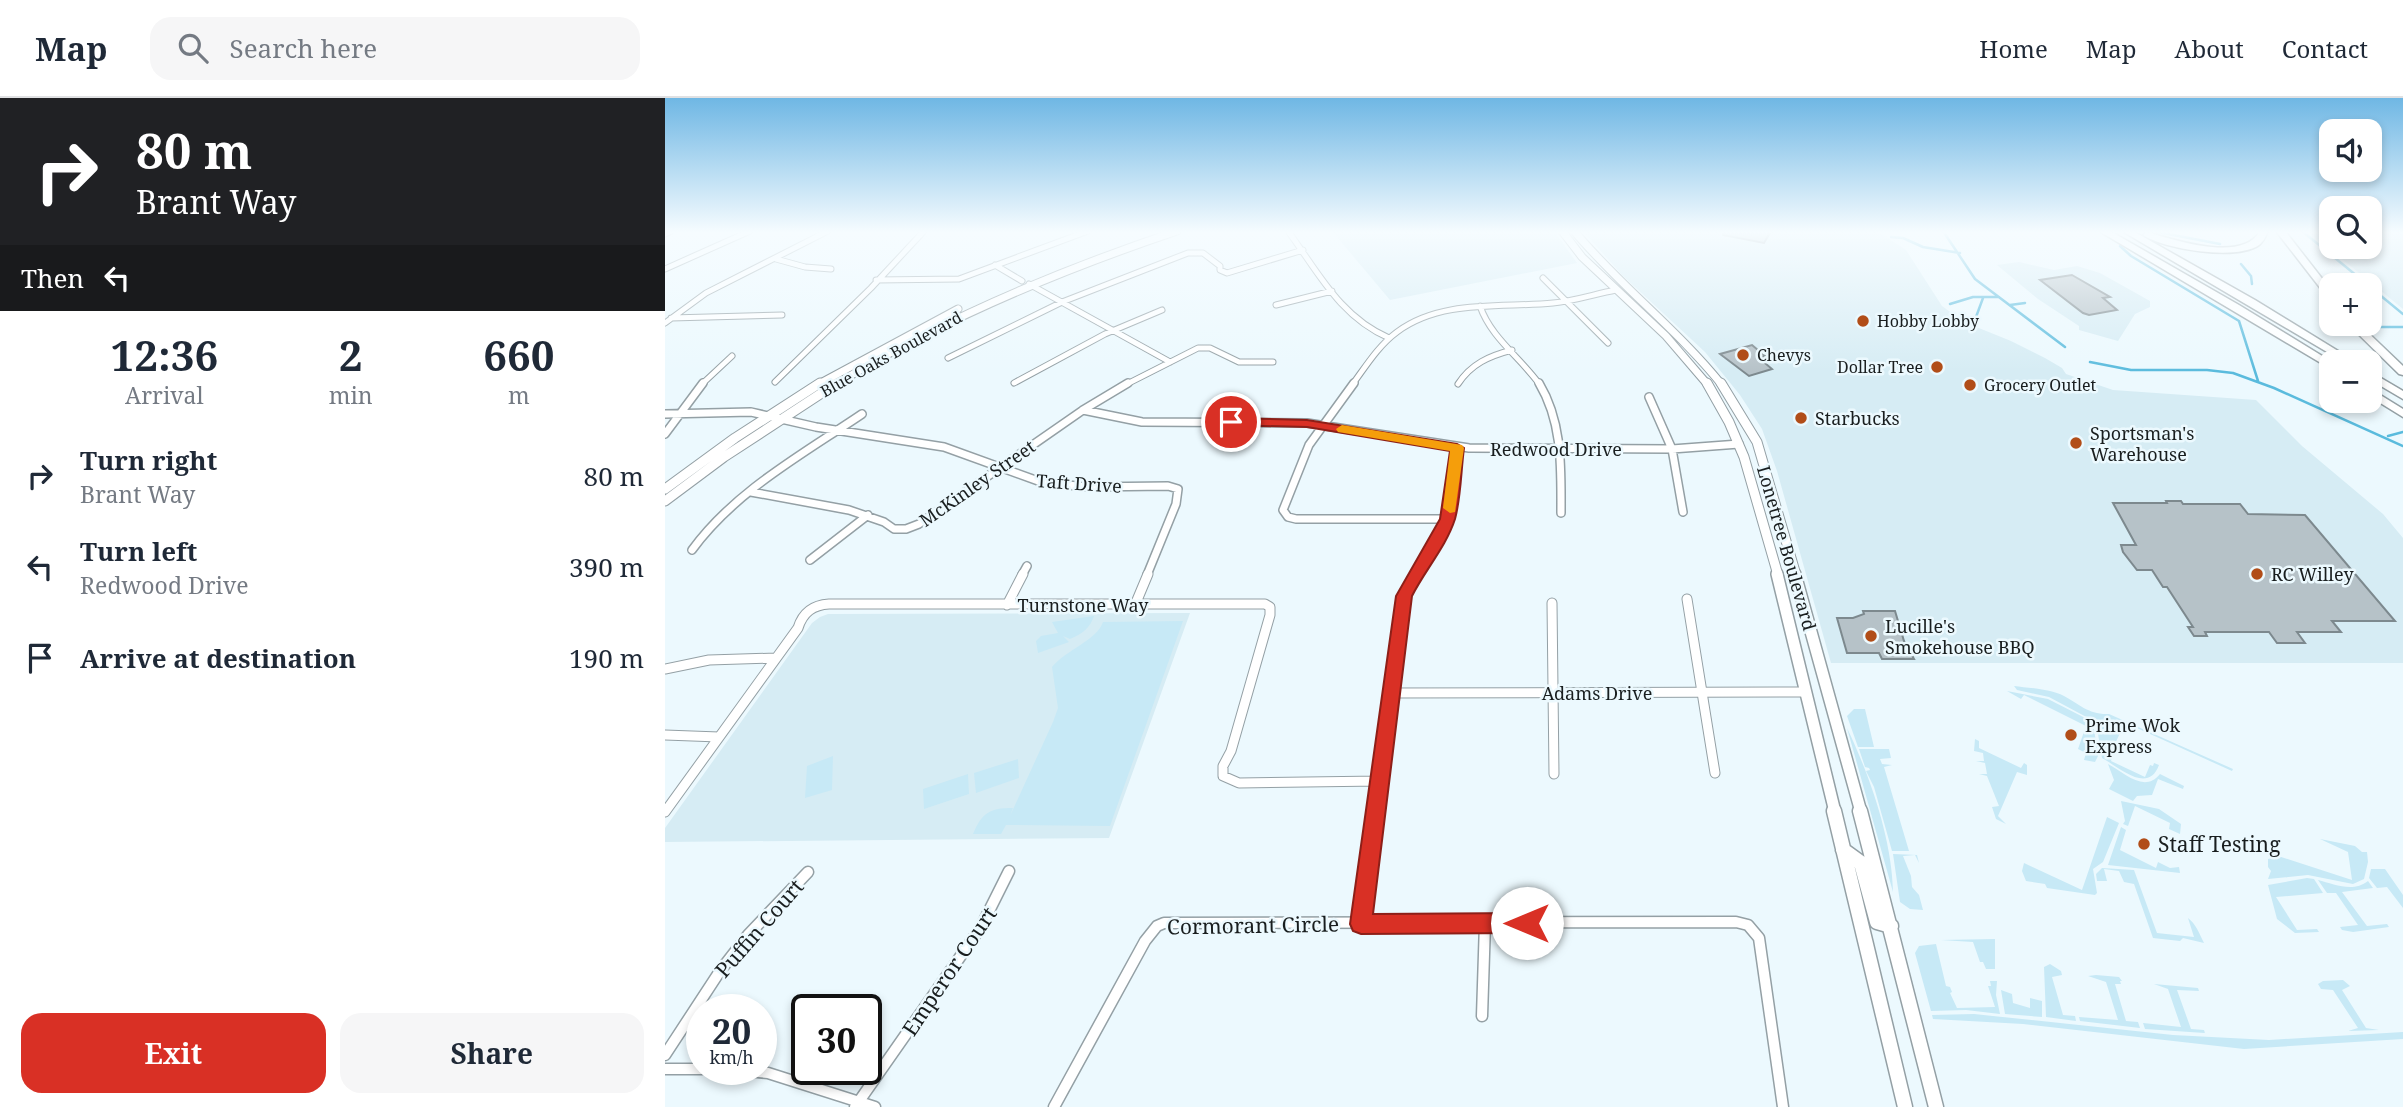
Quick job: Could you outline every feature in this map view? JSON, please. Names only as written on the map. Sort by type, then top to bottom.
[{"type":"highway","points":[[2186,278],[2319,358]]},
{"type":"highway","points":[[2212,278],[2331,350]]},
{"type":"highway","points":[[2366,336],[2403,372]]},
{"type":"highway","points":[[2382,382],[2403,396]]},
{"type":"highway","points":[[2382,400],[2403,414]]},
{"type":"main road","name":"Blue Oaks Boulevard","points":[[665,489],[769,416],[888,344],[1036,278]]},
{"type":"main road","name":"Blue Oaks Boulevard","points":[[665,501],[780,418],[899,347],[1038,278]]},
{"type":"main road","name":"Lonetree Boulevard","points":[[1604,278],[1666,336],[1705,379],[1739,444],[1753,483],[1905,1107]]},
{"type":"main road","name":"Lonetree Boulevard","points":[[1617,278],[1672,327],[1707,364],[1757,442],[1891,926],[1936,1107]]},
{"type":"main road","points":[[1616,290],[1627,287]]},
{"type":"main road","points":[[1739,444],[1757,442]]},
{"type":"main road","points":[[1804,692],[1828,693]]},
{"type":"main road","name":"Lonetree Boulevard","points":[[1843,850],[1861,863],[1878,922],[1891,926]]},
{"type":"street","points":[[667,319],[714,289],[737,278]]},
{"type":"street","points":[[775,383],[838,319],[850,311],[876,280],[958,278]]},
{"type":"street","points":[[1019,278],[1170,362]]},
{"type":"street","points":[[948,358],[1062,302],[1125,278]]},
{"type":"street","points":[[1322,278],[1356,322],[1389,338]]},
{"type":"street","points":[[1543,278],[1608,343]]},
{"type":"street","points":[[1447,519],[1296,519],[1286,516],[1283,509],[1300,463],[1322,425],[1389,338],[1428,317],[1480,306],[1567,302],[1616,290]]},
{"type":"street","points":[[1276,305],[1332,292]]},
{"type":"street","points":[[1480,306],[1489,328],[1529,370],[1552,406],[1558,422],[1562,513]]},
{"type":"street","points":[[1014,383],[1113,330],[1162,310]]},
{"type":"street","points":[[667,319],[782,315]]},
{"type":"street","name":"McKinley Street","points":[[751,492],[868,515],[890,523],[894,529],[913,527],[1083,410],[1170,362],[1206,347],[1240,362],[1273,362]]},
{"type":"street","points":[[1458,384],[1466,371],[1475,364],[1512,350]]},
{"type":"street","points":[[665,434],[700,386],[732,356]]},
{"type":"street","points":[[1649,397],[1672,449],[1683,512]]},
{"type":"street","name":"Redwood Drive","points":[[1083,410],[1142,422],[1280,422],[1322,425],[1457,448],[1672,449],[1739,444]]},
{"type":"street","name":"Taft Drive","points":[[665,414],[730,411],[944,447],[1029,480],[1063,486],[1168,486],[1178,489],[1176,504],[1135,605]]},
{"type":"street","points":[[692,550],[705,529],[751,492],[862,414]]},
{"type":"street","points":[[1361,924],[1404,596],[1419,567],[1435,545],[1447,519],[1457,448]]},
{"type":"street","points":[[810,560],[868,515]]},
{"type":"street","points":[[1007,605],[1027,566]]},
{"type":"street","points":[[1687,599],[1715,773]]},
{"type":"street","name":"Turnstone Way","points":[[665,812],[798,628],[803,615],[822,604],[1236,605],[1258,602],[1270,607],[1231,751],[1223,766],[1223,776],[1239,783],[1380,781]]},
{"type":"street","points":[[1552,603],[1554,774]]},
{"type":"street","points":[[665,669],[709,660],[776,658]]},
{"type":"street","name":"Adams Drive","points":[[1390,693],[1804,692]]},
{"type":"street","points":[[665,735],[719,737]]},
{"type":"street","name":"Emperor Court","points":[[857,1104],[981,927],[1009,871]]},
{"type":"street","name":"Puffin Court","points":[[665,1055],[720,971],[748,935],[808,872]]},
{"type":"street","name":"Cormorant Circle","points":[[1054,1107],[1145,941],[1157,926],[1164,923],[1189,922],[1736,922],[1748,925],[1756,933],[1760,944],[1783,1107]]},
{"type":"street","points":[[1482,1016],[1485,923]]},
{"type":"street","points":[[665,1069],[686,1069]]},
{"type":"street","points":[[777,1076],[857,1104],[875,1107]]},
{"type":"shaded area","points":[[1372,278],[1501,278],[1390,300]]},
{"type":"shaded area","points":[[1625,278],[1924,278],[1942,306],[1964,322],[2045,358],[2062,368],[2066,374],[2113,390],[2256,400],[2302,446],[2383,514],[2403,538],[2403,663],[1831,663],[1777,471],[1762,429],[1740,395],[1705,352]]},
{"type":"shaded area","points":[[2013,278],[2109,278],[2150,301],[2150,307],[2135,314],[2118,341],[2079,330],[2079,326],[2038,299]]},
{"type":"shaded area","points":[[2382,278],[2403,278],[2403,309],[2382,292]]},
{"type":"shaded area","points":[[1190,613],[1109,838],[665,842],[665,828],[812,623],[820,617],[828,614]]},
{"type":"shaded area","points":[[1094,616],[1082,633],[1070,639],[1063,636],[1069,642],[1038,653],[1036,641],[1041,636],[1058,633],[1052,622]]},
{"type":"shaded area","points":[[1183,621],[1110,826],[1006,825],[1001,834],[973,834],[987,813],[1013,808],[1010,816],[1058,708],[1052,667],[1094,634],[1103,622]]},
{"type":"shaded area","points":[[2014,686],[2064,696],[2090,711],[2109,714],[2233,769],[2232,771],[2128,724],[2092,720],[2049,697],[2017,690]]},
{"type":"shaded area","points":[[2007,691],[2048,699],[2093,722],[2098,756],[2095,762],[2084,760],[2086,753],[2078,749],[2086,726],[2024,695],[2021,699]]},
{"type":"shaded area","points":[[1854,709],[1865,709],[1874,747],[1858,747],[1847,716]]},
{"type":"shaded area","points":[[2096,722],[2115,724],[2121,731],[2113,748],[2115,750],[2111,761],[2145,777],[2150,765],[2153,766],[2154,763],[2159,765],[2154,774],[2148,778],[2133,776],[2102,758]]},
{"type":"shaded area","points":[[1847,728],[1864,766],[1884,829],[1893,892]]},
{"type":"shaded area","points":[[1975,739],[1979,741],[1979,748],[2021,768],[2024,763],[2027,765],[2027,775],[2017,772],[1998,816],[2006,824],[1996,819],[1992,807],[1999,806],[1987,776],[1979,774],[1987,774],[1985,763],[1976,761],[1984,761],[1983,753],[1974,751]]},
{"type":"shaded area","points":[[1859,749],[1889,749],[1891,758],[1880,759],[1882,764],[1892,765],[1884,767],[1909,851],[1892,851],[1874,787],[1866,771],[1870,770],[1865,767]]},
{"type":"shaded area","points":[[833,756],[832,790],[805,798],[807,766]]},
{"type":"shaded area","points":[[1018,759],[1019,778],[976,793],[974,773]]},
{"type":"shaded area","points":[[2108,764],[2141,782],[2154,780],[2160,774],[2184,786],[2183,789],[2158,779],[2152,795],[2137,796],[2133,801],[2109,789],[2114,780]]},
{"type":"shaded area","points":[[968,774],[969,794],[924,809],[923,789]]},
{"type":"shaded area","points":[[2121,801],[2159,809],[2181,824],[2180,834],[2169,829],[2170,823],[2135,806],[2128,826],[2123,824],[2125,821]]},
{"type":"shaded area","points":[[2107,817],[2119,823],[2103,862],[2093,869],[2097,893],[2095,895],[2047,888],[2045,884],[2026,881],[2022,871],[2024,863],[2082,890]]},
{"type":"shaded area","points":[[2121,827],[2126,830],[2120,850],[2156,868],[2158,862],[2170,868],[2179,867],[2180,873],[2108,865]]},
{"type":"shaded area","points":[[2320,839],[2355,846],[2362,852],[2367,852],[2364,879],[2353,884],[2308,875],[2268,879],[2271,871],[2268,859],[2272,854],[2352,880],[2348,852]]},
{"type":"shaded area","points":[[1893,854],[1917,855],[1919,863],[1915,855],[1903,856],[1911,876],[1912,887],[1919,895],[1923,910],[1910,909],[1900,902]]},
{"type":"shaded area","points":[[2102,868],[2134,870],[2157,933],[2194,937],[2188,918],[2204,943],[2183,938],[2180,941],[2153,938],[2134,884],[2124,882],[2119,871],[2104,869],[2107,881],[2097,881],[2096,874]]},
{"type":"shaded area","points":[[2371,869],[2385,869],[2403,895],[2403,908],[2387,887],[2377,888],[2369,878]]},
{"type":"shaded area","points":[[2314,879],[2323,893],[2276,897],[2297,930],[2317,929],[2319,932],[2295,933],[2277,919],[2268,885]]},
{"type":"shaded area","points":[[2318,880],[2350,887],[2368,881],[2373,888],[2342,892],[2367,926],[2387,924],[2389,927],[2353,932],[2342,930],[2340,927],[2358,925],[2336,893],[2327,893]]},
{"type":"shaded area","points":[[1995,939],[1995,969],[1986,969],[1983,962],[1980,962],[1973,942],[1941,940]]},
{"type":"shaded area","points":[[1936,944],[1946,986],[1950,987],[1957,1008],[1995,1007],[1988,986],[1991,986],[1990,981],[1997,981],[1996,995],[2000,1014],[1966,1010],[1931,1011],[1915,953],[1919,946]]},
{"type":"shaded area","points":[[2050,964],[2061,971],[2062,975],[2052,977],[2063,1015],[2075,1016],[2076,1021],[2046,1017],[2044,967]]},
{"type":"shaded area","points":[[2088,976],[2119,977],[2121,984],[2115,984],[2126,1021],[2138,1022],[2140,1028],[2080,1021],[2079,1017],[2118,1020],[2106,982]]},
{"type":"shaded area","points":[[2343,980],[2350,986],[2342,990],[2366,1028],[2379,1030],[2348,1031],[2358,1028],[2333,990],[2321,989],[2318,984],[2323,981]]},
{"type":"shaded area","points":[[2154,984],[2198,988],[2199,991],[2177,990],[2191,1029],[2204,1030],[2205,1033],[2145,1029],[2143,1023],[2181,1027],[2168,989]]},
{"type":"shaded area","points":[[2001,990],[2012,994],[2013,1003],[2030,1008],[2030,998],[2042,1001],[2042,1017],[2005,1014]]},
{"type":"shaded area","points":[[1974,1014],[2173,1035],[2269,1040],[2403,1032],[2403,1039],[2244,1049],[2023,1024],[1933,1019],[1932,1015]]},
{"type":"building","points":[[2077,278],[2110,297],[2103,298],[2117,310],[2089,315],[2083,313],[2040,280]]},
{"type":"building","points":[[1752,345],[1765,356],[1759,358],[1772,369],[1749,376],[1720,354]]},
{"type":"building","name":"RC Willey","points":[[2166,501],[2181,501],[2183,504],[2240,504],[2248,514],[2305,515],[2395,621],[2332,621],[2341,632],[2297,632],[2305,643],[2277,643],[2269,632],[2205,632],[2207,636],[2194,636],[2188,627],[2193,627],[2167,587],[2163,587],[2152,570],[2137,570],[2123,552],[2121,545],[2136,545],[2113,503],[2167,503]]},
{"type":"building","name":"Lucille's Smokehouse BBQ","points":[[1863,611],[1895,611],[1904,641],[1914,659],[1882,659],[1879,653],[1847,653],[1837,618],[1853,618],[1864,614]]},
{"type":"waterway","points":[[1974,278],[1999,297]]},
{"type":"waterway","points":[[2168,278],[2239,321],[2258,381]]},
{"type":"waterway","points":[[2251,278],[2252,284]]},
{"type":"waterway","points":[[1950,304],[1973,297],[1999,297]]},
{"type":"waterway","points":[[1999,297],[2065,347]]},
{"type":"waterway","points":[[2382,297],[2403,314]]},
{"type":"waterway","points":[[1971,320],[1976,317],[1983,298]]},
{"type":"waterway","points":[[2010,305],[2025,303]]},
{"type":"waterway","points":[[2382,327],[2403,327]]},
{"type":"waterway","points":[[2090,362],[2131,370],[2207,370],[2233,373],[2274,388],[2403,446]]},
{"type":"waterway","points":[[2388,436],[2403,432]]},
{"type":"slow traffic","points":[[1342,429],[1457,448],[1450,508]]},
{"type":"place","name":"Hobby Lobby","points":[[1863,321]]},
{"type":"place","name":"Chevys","points":[[1743,355]]},
{"type":"place","name":"Dollar Tree","points":[[1937,367]]},
{"type":"place","name":"Grocery Outlet","points":[[1970,385]]},
{"type":"place","name":"Starbucks","points":[[1801,418]]},
{"type":"place","name":"Sportsman's Warehouse","points":[[2076,443]]},
{"type":"place","name":"RC Willey","points":[[2257,574]]},
{"type":"place","name":"Lucille's Smokehouse BBQ","points":[[1871,636]]},
{"type":"place","name":"Prime Wok Express","points":[[2071,735]]},
{"type":"place","name":"Staff Testing","points":[[2144,844]]},
{"type":"route","points":[[1231,422],[1322,425],[1457,448],[1450,512],[1435,545],[1409,583],[1404,596],[1361,924],[1527,923]]}]
